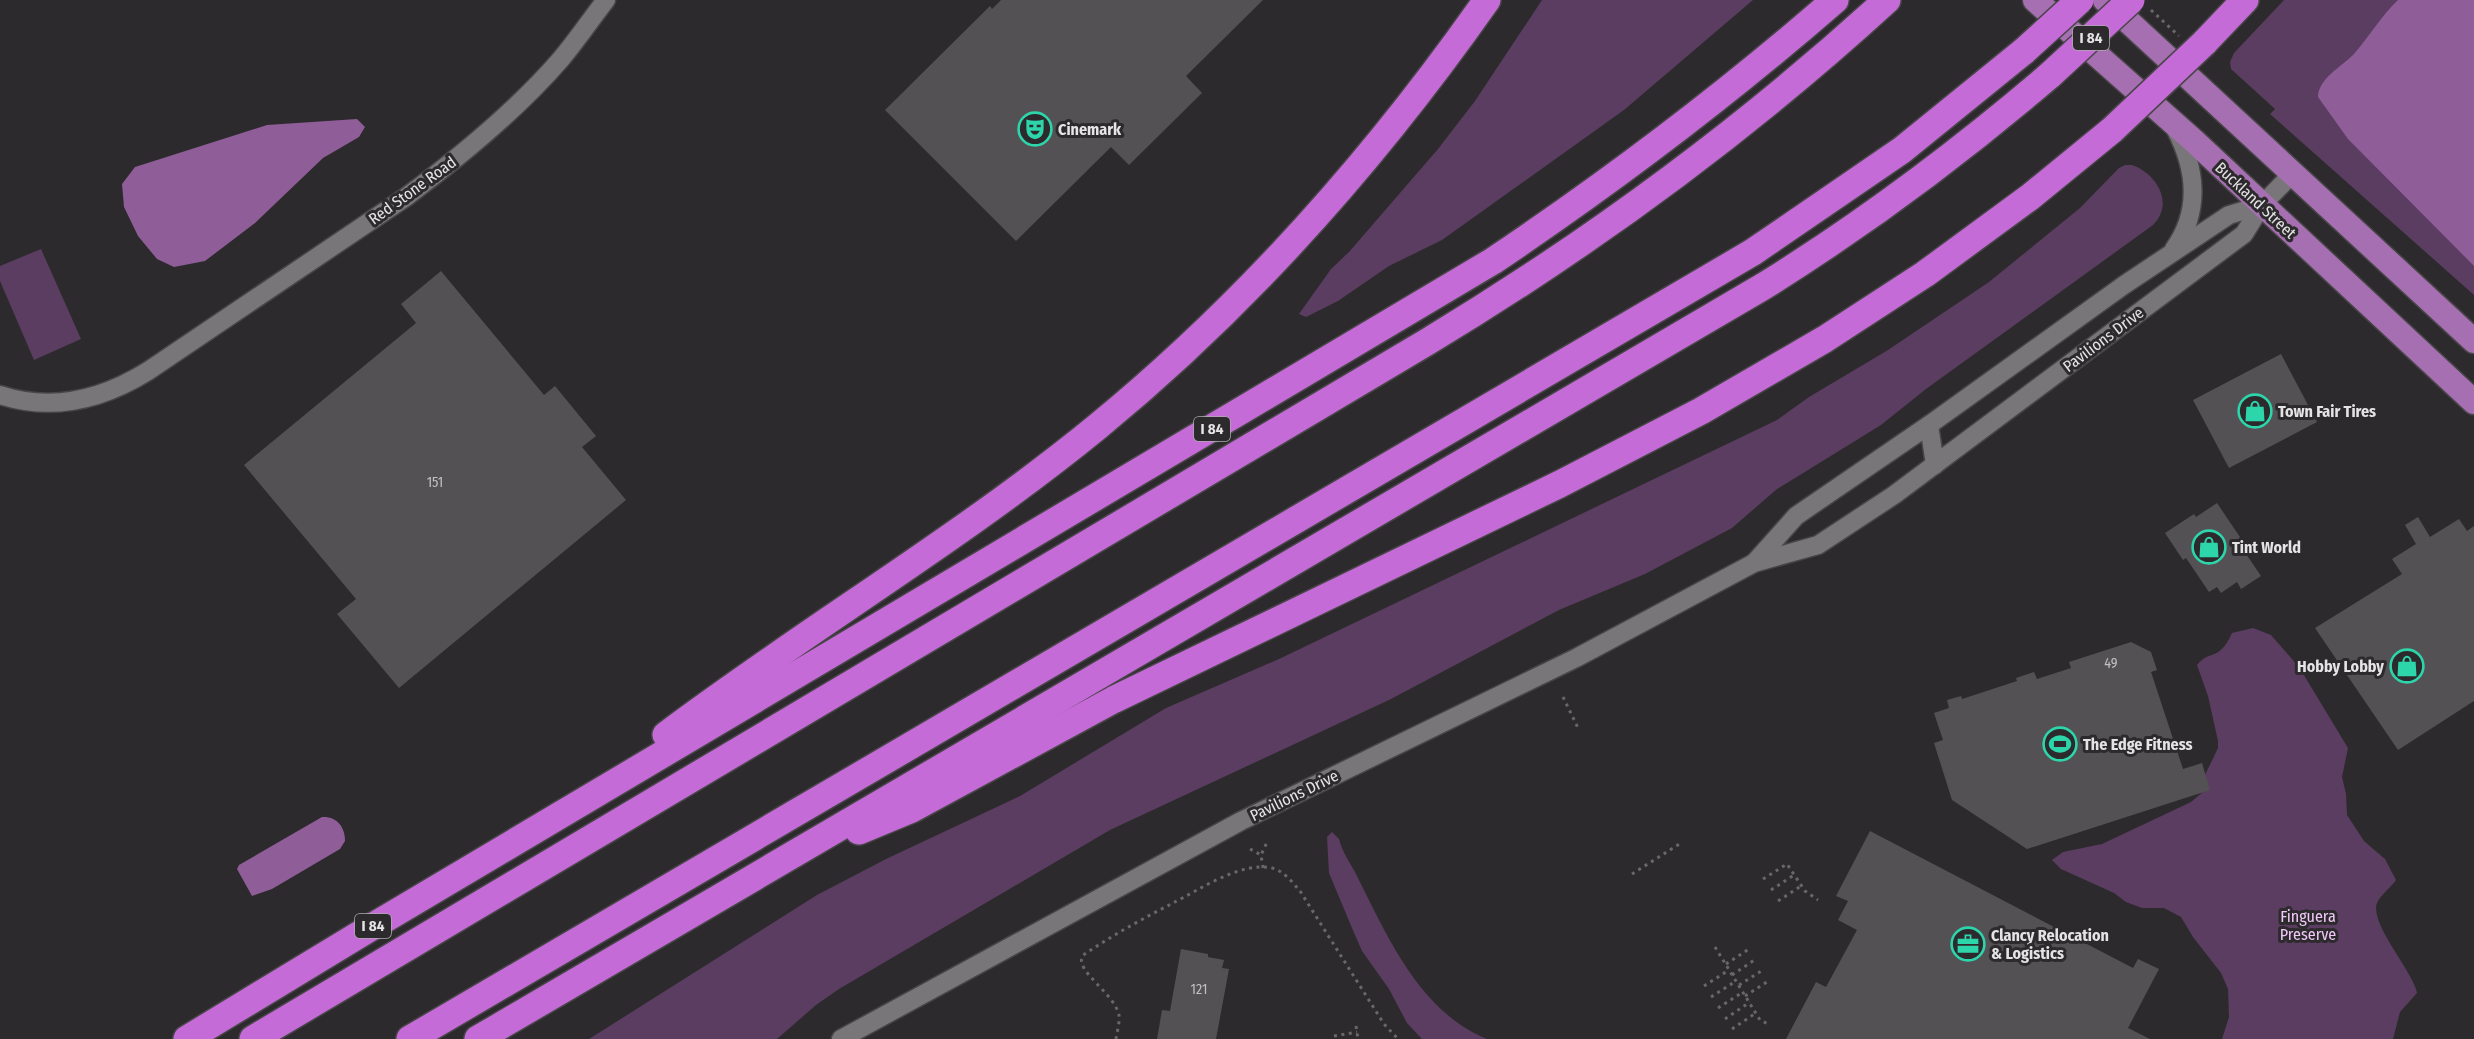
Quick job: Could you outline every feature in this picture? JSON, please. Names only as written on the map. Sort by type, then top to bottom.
[{"type":"highway","points":[[560,815],[719,696],[1011,493],[1097,427],[1140,390],[1252,285],[1334,197],[1413,102],[1488,0]]},
{"type":"highway","name":"I 84","points":[[187,1039],[1492,261],[1592,194],[1687,124],[1835,0]]},
{"type":"highway","points":[[253,1039],[1427,342],[1530,278],[1640,203],[1702,157],[1806,73],[1887,0]]},
{"type":"highway","points":[[410,1039],[1753,252],[1902,150],[2024,51],[2080,0]]},
{"type":"highway","name":"I 84","points":[[478,1039],[1771,281],[1919,180],[1981,132],[2050,75],[2131,0]]},
{"type":"highway","points":[[798,851],[866,829],[901,814],[1113,700],[1560,484],[1701,411],[1825,339],[1924,274],[2022,203],[2112,130],[2204,43],[2245,0]]},
{"type":"main road","name":"Buckland Street","points":[[2035,0],[2172,122],[2474,402]]},
{"type":"main road","points":[[2105,0],[2474,341]]},
{"type":"street","name":"Red Stone Road","points":[[0,396],[48,403],[95,396],[140,376],[406,197],[494,128],[561,59],[606,0]]},
{"type":"street","name":"Pavilions Drive","points":[[2169,255],[2187,227],[2194,195],[2188,160],[2172,122]]},
{"type":"street","name":"Pavilions Drive","points":[[841,1039],[1208,839],[1597,648],[1754,563],[1818,545],[1935,465],[2244,234],[2262,205],[2293,173]]},
{"type":"street","name":"Pavilions Drive","points":[[1754,563],[1796,516],[2169,255],[2229,215],[2262,205]]},
{"type":"street","points":[[1929,425],[1935,465]]},
{"type":"path","points":[[1563,697],[1578,728]]},
{"type":"path","points":[[1263,868],[1261,855],[1268,840]]},
{"type":"path","points":[[1632,874],[1681,843]]},
{"type":"path","points":[[1250,849],[1261,855]]},
{"type":"path","points":[[1763,879],[1787,864],[1805,891],[1818,900]]},
{"type":"path","points":[[1116,1039],[1119,1019],[1114,1003],[1103,988],[1082,968],[1080,961],[1082,956],[1141,918],[1198,888],[1226,875],[1263,868],[1273,868],[1285,875],[1300,891],[1384,1024],[1398,1039]]},
{"type":"path","points":[[1771,890],[1794,875]]},
{"type":"path","points":[[1778,901],[1801,886]]},
{"type":"path","points":[[1715,947],[1760,1020],[1770,1025]]},
{"type":"path","points":[[1726,964],[1749,949]]},
{"type":"path","points":[[1732,975],[1756,959]]},
{"type":"path","points":[[1704,986],[1729,970]]},
{"type":"path","points":[[1711,997],[1763,970]]},
{"type":"path","points":[[1718,1008],[1770,980]]},
{"type":"path","points":[[1725,1019],[1750,1002]]},
{"type":"path","points":[[1732,1029],[1756,1013]]},
{"type":"path","points":[[1356,1026],[1358,1039]]},
{"type":"path","points":[[1334,1036],[1357,1032]]},
{"type":"green space","points":[[1542,0],[1753,0],[1624,110],[1442,240],[1389,266],[1338,301],[1306,317],[1299,314],[1331,269],[1349,252],[1438,149],[1475,101]]},
{"type":"green space","points":[[2284,0],[2474,0],[2474,295],[2270,114],[2275,109],[2231,69],[2230,62],[2234,53]]},
{"type":"green space","points":[[2132,165],[2148,175],[2160,190],[2162,207],[2153,225],[1926,389],[1881,425],[1777,489],[1732,528],[1645,574],[1559,610],[1391,699],[1110,830],[839,989],[816,1005],[777,1039],[589,1039],[817,895],[886,859],[1020,796],[1166,708],[1279,659],[1777,420],[1809,397],[1888,350],[1989,282],[2080,208],[2119,168]]},
{"type":"green space","points":[[41,249],[81,339],[34,360],[0,281],[0,266]]},
{"type":"green space","name":"Finguera Preserve","points":[[2253,628],[2271,635],[2299,667],[2348,748],[2342,777],[2347,815],[2364,841],[2385,859],[2396,880],[2378,901],[2376,910],[2384,933],[2408,972],[2417,993],[2400,1012],[2393,1039],[2222,1039],[2229,1017],[2228,989],[2221,973],[2193,937],[2181,917],[2164,908],[2142,908],[2126,902],[2114,893],[2061,869],[2052,860],[2063,852],[2102,844],[2191,802],[2204,791],[2205,775],[2218,748],[2218,741],[2208,696],[2197,665],[2206,657],[2219,652],[2232,633]]},
{"type":"green space","points":[[1332,832],[1339,839],[1392,944],[1423,990],[1442,1010],[1463,1026],[1487,1039],[1422,1039],[1407,1023],[1389,989],[1362,951],[1329,873],[1327,837]]},
{"type":"shaded area","points":[[2398,0],[2474,0],[2474,266],[2348,139],[2318,97],[2319,90],[2326,79],[2353,55]]},
{"type":"shaded area","points":[[357,119],[365,127],[359,137],[323,158],[255,223],[205,261],[174,267],[157,259],[138,236],[124,207],[122,184],[135,167],[267,125]]},
{"type":"shaded area","points":[[322,817],[332,818],[339,823],[345,836],[340,849],[272,889],[252,896],[237,869],[239,865]]},
{"type":"building","name":"Cinemark","points":[[1001,0],[1263,0],[1186,76],[1202,93],[1129,165],[1111,147],[1016,241],[885,110],[990,6],[992,9]]},
{"type":"building","points":[[441,271],[544,395],[555,386],[596,436],[582,447],[626,500],[399,688],[337,614],[356,599],[244,465],[416,323],[401,304]]},
{"type":"building","name":"Town Fair Tires","points":[[2281,354],[2317,422],[2229,468],[2193,400]]},
{"type":"building","name":"Tint World","points":[[2217,503],[2246,546],[2242,548],[2261,576],[2241,589],[2237,582],[2221,593],[2217,587],[2209,592],[2186,558],[2183,560],[2165,533],[2194,514],[2196,517]]},
{"type":"building","name":"Hobby Lobby","points":[[2418,517],[2430,537],[2459,519],[2467,531],[2474,526],[2474,701],[2398,750],[2315,628],[2402,574],[2392,559],[2416,544],[2405,525]]},
{"type":"building","points":[[2131,642],[2151,652],[2157,670],[2151,672],[2183,769],[2202,763],[2210,790],[2027,849],[1952,800],[1934,743],[1943,740],[1934,713],[1949,708],[1947,700],[1961,696],[1962,699],[2017,681],[2016,678],[2034,672],[2037,679],[2071,668],[2069,662]]},
{"type":"building","name":"Clancy Relocation & Logistics","points":[[1870,831],[2133,968],[2138,959],[2159,969],[2128,1028],[2150,1039],[1786,1039],[1816,982],[1826,987],[1857,930],[1838,920],[1848,901],[1836,896]]},
{"type":"building","points":[[1181,949],[1208,954],[1208,957],[1224,960],[1222,968],[1229,969],[1216,1039],[1157,1039],[1162,1010],[1170,1011]]},
{"type":"place","name":"Cinemark","points":[[1035,129]]},
{"type":"place","name":"Town Fair Tires","points":[[2255,411]]},
{"type":"place","name":"Tint World","points":[[2209,547]]},
{"type":"place","name":"Hobby Lobby","points":[[2407,666]]},
{"type":"place","name":"The Edge Fitness","points":[[2060,744]]},
{"type":"place","name":"Clancy Relocation & Logistics","points":[[1968,944]]}]
